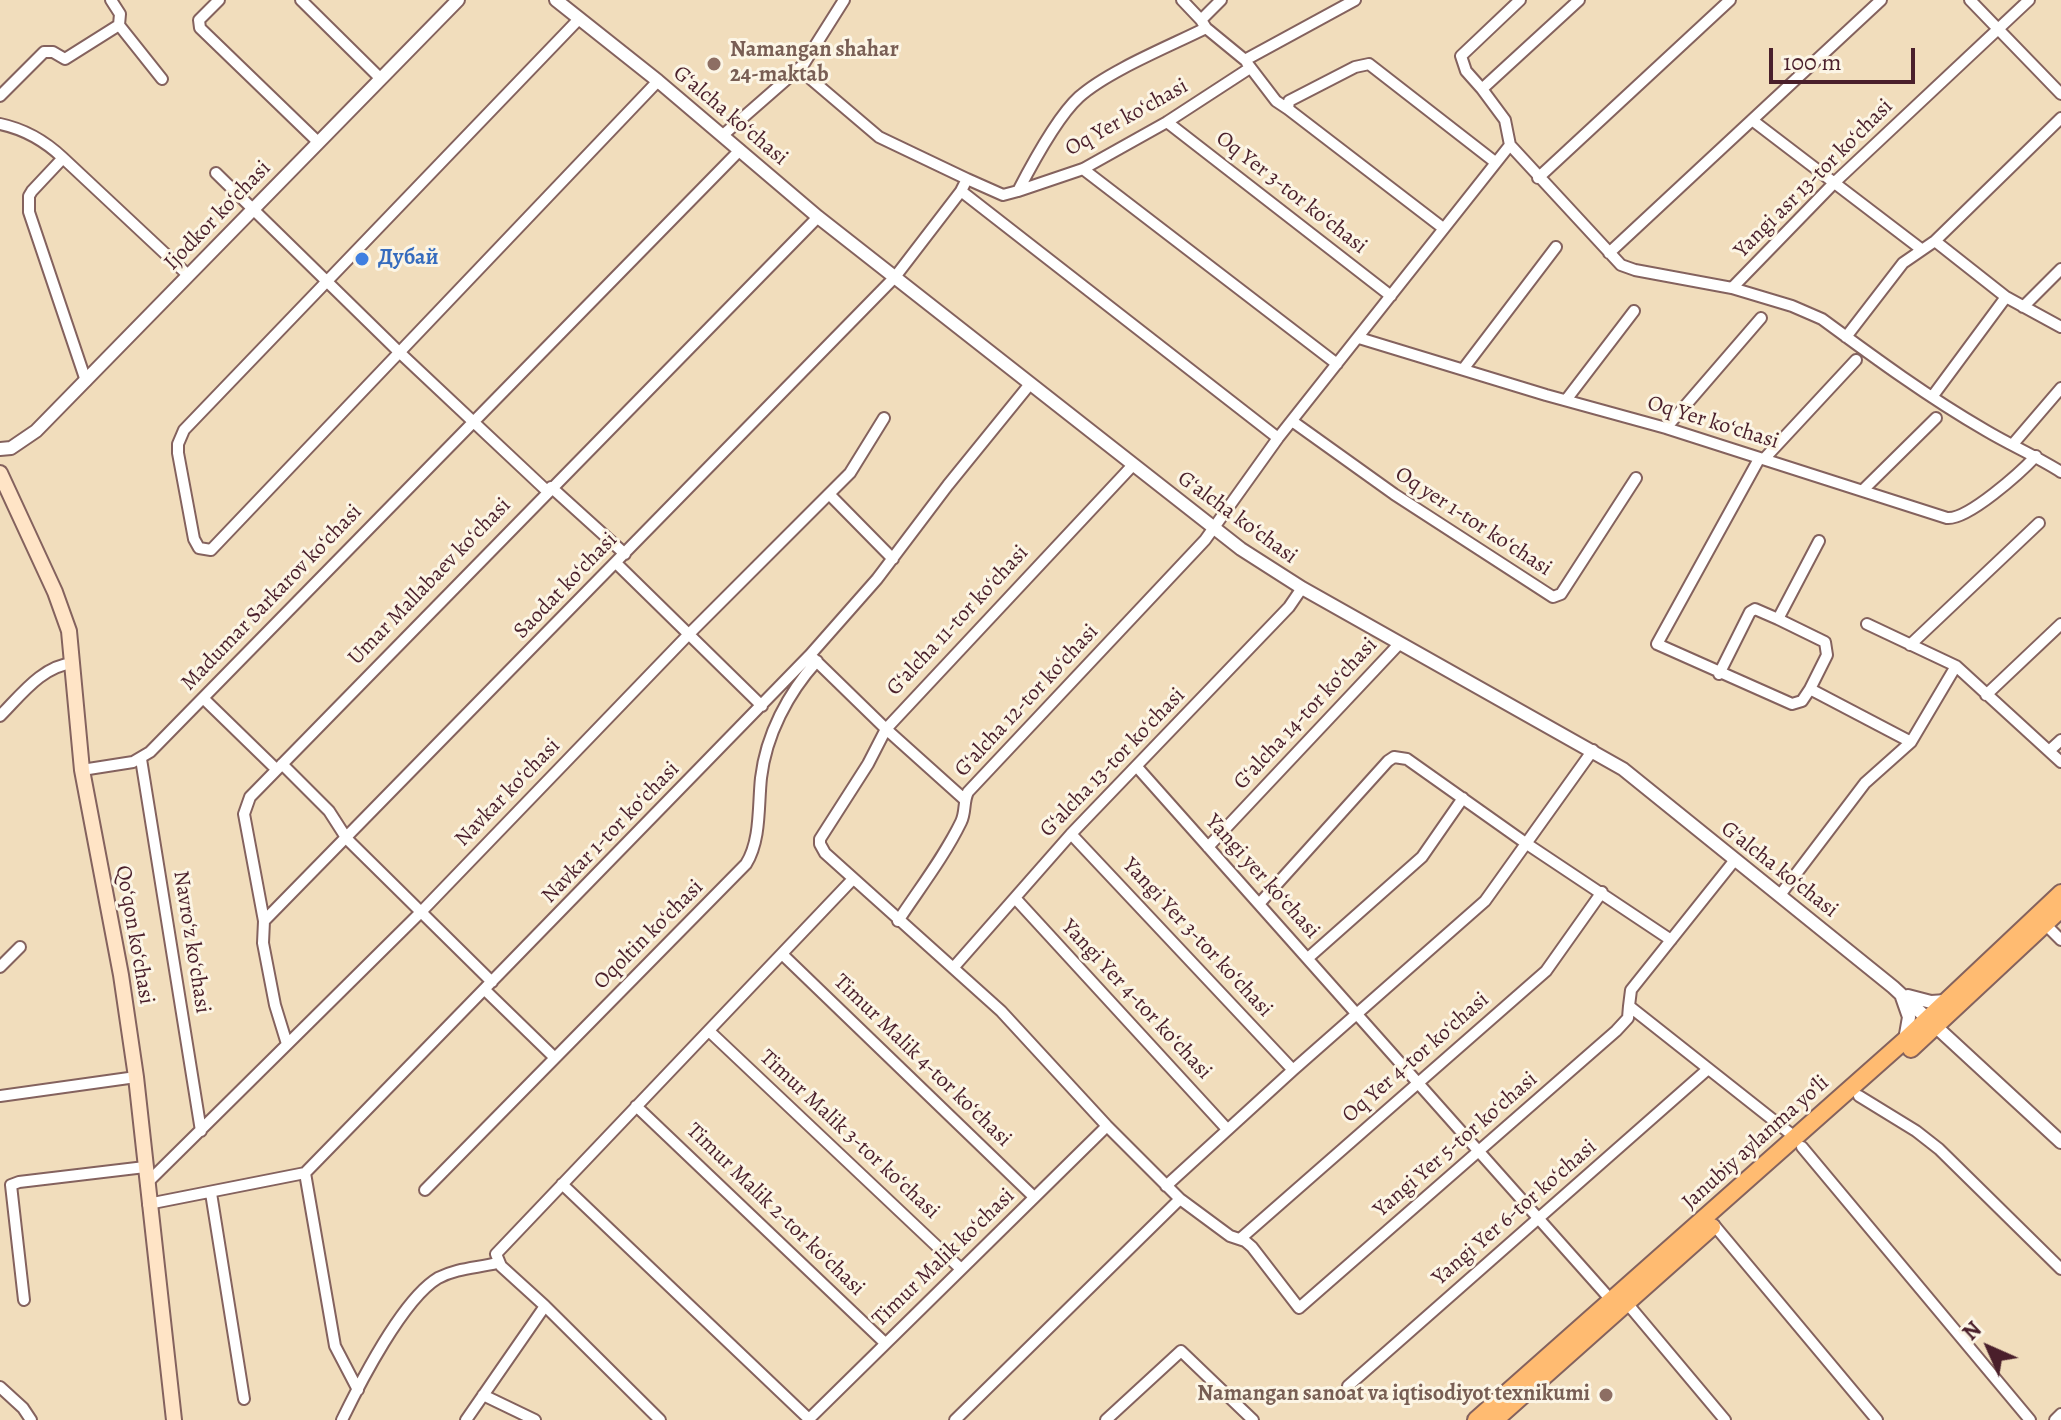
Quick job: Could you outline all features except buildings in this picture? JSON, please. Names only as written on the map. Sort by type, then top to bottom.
[{"type":"highway","name":"Janubiy aylanma yoʻli","points":[[1476,1420],[1714,1225],[1905,1040],[1933,1022],[1946,1001],[2061,893]]},
{"type":"highway","name":"Janubiy aylanma yoʻli","points":[[1495,1420],[1619,1301],[1799,1142],[1859,1096],[1933,1022],[2061,909]]},
{"type":"main road","name":"Qoʻqon koʻchasi","points":[[0,473],[55,592],[69,631],[82,770],[121,975],[136,1077],[174,1420]]},
{"type":"street","points":[[0,96],[44,52],[53,52],[65,59],[119,25],[121,16],[111,0]]},
{"type":"street","points":[[219,0],[199,20],[199,25],[318,142]]},
{"type":"street","points":[[301,0],[380,78]]},
{"type":"street","name":"Ijodkor koʻchasi","points":[[0,449],[24,442],[458,0]]},
{"type":"street","name":"Gʻalcha koʻchasi","points":[[556,0],[658,81],[818,217],[1274,572],[1623,769],[1901,994],[2061,1142]]},
{"type":"street","points":[[723,135],[799,69],[844,0]]},
{"type":"street","points":[[1182,0],[1247,64],[1276,101],[1443,228]]},
{"type":"street","points":[[799,69],[879,137],[1003,195],[1018,191],[1033,163],[1080,97],[1204,24],[1221,0]]},
{"type":"street","name":"Oq Yer koʻchasi","points":[[1018,191],[1083,169],[1167,122],[1247,64],[1355,0]]},
{"type":"street","points":[[1520,0],[1461,56],[1466,71],[1505,120],[1510,145],[1609,253],[1628,269],[1732,288],[1809,312],[1932,397],[2061,472]]},
{"type":"street","points":[[1482,89],[1579,0]]},
{"type":"street","points":[[1538,178],[1730,0]]},
{"type":"street","points":[[1609,253],[1881,0]]},
{"type":"street","points":[[1970,0],[2061,94]]},
{"type":"street","name":"Yangi asr 13-tor koʻchasi","points":[[1732,288],[1835,182],[2029,0]]},
{"type":"street","points":[[578,20],[180,436],[178,453],[194,539],[199,548],[211,550],[658,81]]},
{"type":"street","points":[[119,25],[162,79]]},
{"type":"street","points":[[1288,109],[1289,101],[1355,67],[1369,64],[1495,162]]},
{"type":"street","points":[[1846,337],[1903,263],[1935,241],[2061,118]]},
{"type":"street","points":[[1752,120],[1921,249]]},
{"type":"street","name":"Oq Yer 3-tor koʻchasi","points":[[1167,122],[1391,296]]},
{"type":"street","points":[[0,123],[48,144],[188,275]]},
{"type":"street","points":[[1214,528],[1278,438],[1510,145]]},
{"type":"street","name":"Madumar Sarkarov koʻchasi","points":[[141,759],[740,150]]},
{"type":"street","points":[[63,158],[32,191],[29,212],[86,381]]},
{"type":"street","points":[[1083,169],[1337,364]]},
{"type":"street","points":[[216,173],[473,421],[625,554]]},
{"type":"street","name":"Saodat koʻchasi","points":[[264,921],[895,277],[967,179]]},
{"type":"street","points":[[961,191],[1278,438]]},
{"type":"street","name":"Umar Mallabaev koʻchasi","points":[[287,1044],[275,1005],[263,943],[264,921],[244,814],[250,797],[818,217]]},
{"type":"street","points":[[1935,241],[2006,297],[2061,327]]},
{"type":"street","points":[[1464,368],[1556,247]]},
{"type":"street","points":[[2023,307],[2061,269]]},
{"type":"street","points":[[1932,397],[2006,297]]},
{"type":"street","points":[[1566,400],[1634,311]]},
{"type":"street","points":[[1666,428],[1761,318]]},
{"type":"street","name":"Oq Yer koʻchasi","points":[[1359,338],[1666,428],[1954,519],[2012,478],[2036,456]]},
{"type":"street","points":[[1719,674],[1750,612],[1755,609],[1825,642],[1827,655],[1802,701],[1792,704],[1719,674],[1657,644],[1761,459],[1856,360]]},
{"type":"street","name":"Navkar 1-tor koʻchasi","points":[[305,1173],[762,706],[814,658],[1030,384]]},
{"type":"street","points":[[2013,444],[2061,388]]},
{"type":"street","name":"Navkar koʻchasi","points":[[146,1184],[421,912],[689,634],[850,473],[884,418]]},
{"type":"street","points":[[1863,490],[1936,418]]},
{"type":"street","name":"Oq yer 1-tor koʻchasi","points":[[1292,421],[1394,494],[1553,597],[1561,594],[1636,478]]},
{"type":"street","name":"Gʻalcha 11-tor koʻchasi","points":[[964,799],[886,729],[1133,465]]},
{"type":"street","points":[[829,494],[893,559]]},
{"type":"street","points":[[1910,645],[2039,523]]},
{"type":"street","name":"Gʻalcha 12-tor koʻchasi","points":[[898,921],[957,829],[965,812],[964,799],[975,784],[1214,528]]},
{"type":"street","points":[[1778,619],[1819,541]]},
{"type":"street","points":[[616,563],[762,706]]},
{"type":"street","name":"Gʻalcha 13-tor koʻchasi","points":[[954,967],[1071,834],[1289,607],[1302,588]]},
{"type":"street","points":[[1867,624],[1956,666],[2061,762]]},
{"type":"street","points":[[1986,695],[2061,624]]},
{"type":"street","name":"Gʻalcha 14-tor koʻchasi","points":[[1208,847],[1400,643]]},
{"type":"street","points":[[814,658],[886,729],[868,764],[820,839],[825,853],[1001,1011],[1166,1186],[1221,1230],[1240,1239]]},
{"type":"street","name":"Oqoltin koʻchasi","points":[[425,1190],[746,864],[755,843],[762,774],[771,737],[814,658]]},
{"type":"street","points":[[0,716],[43,674],[63,664],[73,663]]},
{"type":"street","points":[[1780,895],[1865,783],[1911,742],[1956,666]]},
{"type":"street","points":[[1810,689],[1911,742]]},
{"type":"street","points":[[203,698],[329,811],[347,839],[421,912],[555,1058]]},
{"type":"street","points":[[2049,751],[2061,740]]},
{"type":"street","points":[[1166,1186],[1485,901],[1593,750]]},
{"type":"street","points":[[1259,904],[1394,757],[1407,759],[1671,940]]},
{"type":"street","points":[[82,770],[141,759]]},
{"type":"street","name":"Navroʻz koʻchasi","points":[[141,759],[201,1131]]},
{"type":"street","name":"Yangi yer koʻchasi","points":[[1137,767],[1479,1152],[1725,1420]]},
{"type":"street","points":[[1308,958],[1422,857],[1463,798]]},
{"type":"street","name":"Yangi Yer 3-tor koʻchasi","points":[[1071,834],[1293,1070]]},
{"type":"street","points":[[1734,861],[1631,990],[1629,1006],[1799,1142],[2030,1420]]},
{"type":"street","points":[[660,1420],[499,1265],[496,1254],[853,879]]},
{"type":"street","name":"Oq Yer 4-tor koʻchasi","points":[[1240,1239],[1546,971],[1567,946],[1602,892]]},
{"type":"street","name":"Yangi Yer 4-tor koʻchasi","points":[[1015,898],[1227,1129]]},
{"type":"street","points":[[2045,924],[2061,940]]},
{"type":"street","points":[[0,967],[20,947]]},
{"type":"street","name":"Timur Malik 4-tor koʻchasi","points":[[782,954],[1034,1197]]},
{"type":"street","points":[[1901,994],[1926,1002],[1946,1001]]},
{"type":"street","points":[[1901,994],[1909,1017],[1905,1040]]},
{"type":"street","name":"Yangi Yer 5-tor koʻchasi","points":[[1240,1239],[1252,1247],[1299,1308],[1616,1031],[1628,1018],[1629,1006]]},
{"type":"street","name":"Timur Malik 3-tor koʻchasi","points":[[709,1031],[961,1269]]},
{"type":"street","name":"Yangi Yer 6-tor koʻchasi","points":[[1348,1386],[1708,1069]]},
{"type":"street","points":[[0,1096],[136,1077]]},
{"type":"street","points":[[1859,1096],[1939,1149],[2061,1269]]},
{"type":"street","name":"Timur Malik 2-tor koʻchasi","points":[[636,1106],[885,1343]]},
{"type":"street","name":"Timur Malik koʻchasi","points":[[562,1184],[809,1420],[1107,1126]]},
{"type":"street","points":[[24,1300],[10,1188],[12,1184],[145,1167]]},
{"type":"street","points":[[148,1204],[305,1173],[335,1346],[358,1390]]},
{"type":"street","points":[[211,1193],[244,1399]]},
{"type":"street","points":[[955,1420],[1180,1199]]},
{"type":"street","points":[[1714,1225],[1877,1420]]},
{"type":"street","points":[[342,1420],[396,1326],[422,1291],[439,1278],[454,1272],[499,1265]]},
{"type":"street","points":[[466,1420],[545,1306]]},
{"type":"street","points":[[1106,1420],[1181,1351],[1253,1420]]},
{"type":"street","points":[[0,1387],[31,1420]]},
{"type":"street","points":[[483,1395],[535,1420]]},
{"type":"street","points":[[2055,1420],[2061,1414]]},
{"type":"place","name":"Namangan shahar 24-maktab","points":[[714,64]]},
{"type":"place","name":"Дубай","points":[[362,259]]},
{"type":"place","name":"Namangan sanoat va iqtisodiyot texnikumi","points":[[1606,1395]]}]
